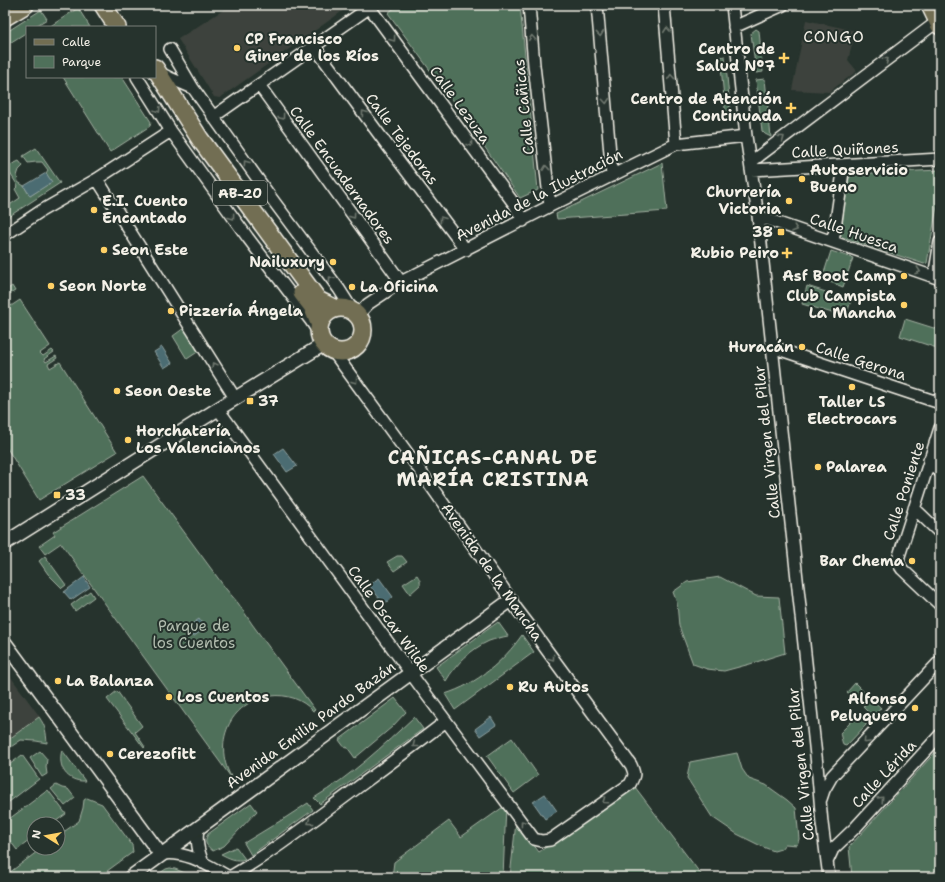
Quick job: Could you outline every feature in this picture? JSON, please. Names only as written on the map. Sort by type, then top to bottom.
[{"type":"main road","points":[[5,17],[25,5]]},
{"type":"main road","points":[[930,5],[939,24]]},
{"type":"main road","points":[[111,16],[127,26]]},
{"type":"main road","name":"AB-20","points":[[156,75],[200,139],[318,300],[334,308]]},
{"type":"main road","name":"Avenida de la Mancha","points":[[156,76],[186,134],[312,306],[323,338]]},
{"type":"main road","points":[[334,308],[345,308],[356,313],[361,320],[363,329],[362,338],[357,346],[349,351],[340,352],[323,338],[323,317],[334,308]]},
{"type":"street","name":"Calle Cañicas","points":[[529,5],[550,206]]},
{"type":"street","points":[[597,5],[612,176]]},
{"type":"street","points":[[664,5],[676,144]]},
{"type":"street","name":"Calle Virgen del Pilar","points":[[732,5],[746,136],[758,216],[829,877]]},
{"type":"street","points":[[734,27],[784,5]]},
{"type":"street","points":[[213,117],[372,6]]},
{"type":"street","name":"Calle Lezuza","points":[[372,6],[515,205],[523,221]]},
{"type":"street","points":[[751,166],[939,24]]},
{"type":"street","name":"Calle Tejedoras","points":[[314,46],[466,250]]},
{"type":"street","points":[[170,49],[193,88],[213,117],[356,313]]},
{"type":"street","points":[[156,73],[193,88]]},
{"type":"street","name":"Avenida de la Mancha","points":[[138,78],[171,132],[414,462],[511,600],[631,765],[634,771],[634,776],[630,784],[550,840],[542,841]]},
{"type":"street","name":"Calle Encuadernadores","points":[[259,85],[401,282]]},
{"type":"street","points":[[5,235],[171,132]]},
{"type":"street","name":"Avenida de la Ilustración","points":[[356,313],[401,282],[676,144],[746,136]]},
{"type":"street","name":"Calle Quiñones","points":[[751,166],[844,165],[940,159]]},
{"type":"street","points":[[833,242],[844,165]]},
{"type":"street","points":[[97,179],[235,398]]},
{"type":"street","name":"Calle Huesca","points":[[758,216],[937,278]]},
{"type":"street","points":[[937,278],[940,242]]},
{"type":"street","points":[[5,542],[218,409],[323,338]]},
{"type":"street","name":"Calle Gerona","points":[[772,347],[940,403]]},
{"type":"street","name":"Calle Oscar Wilde","points":[[218,409],[410,673],[534,839],[542,841]]},
{"type":"street","name":"Calle Poniente","points":[[940,428],[898,563],[902,569],[940,605]]},
{"type":"street","points":[[929,460],[940,472]]},
{"type":"street","points":[[914,508],[940,533]]},
{"type":"street","name":"Avenida Emilia Pardo Bazán","points":[[130,877],[511,600]]},
{"type":"street","points":[[5,643],[161,854],[170,853],[182,855],[230,877],[253,863],[292,835],[446,721]]},
{"type":"street","points":[[820,801],[832,776],[940,661]]},
{"type":"street","name":"Calle Lérida","points":[[827,863],[833,849],[940,735]]},
{"type":"street","points":[[817,765],[826,775],[832,776]]},
{"type":"street","points":[[822,823],[829,835],[832,836],[840,838],[850,832]]},
{"type":"street","points":[[198,828],[197,846],[198,853],[203,864]]},
{"type":"shaded area","name":"CP Francisco Giner de los Ríos","points":[[231,5],[351,5],[220,98],[214,97],[178,39]]},
{"type":"shaded area","points":[[806,20],[856,31],[848,60],[857,71],[829,92],[792,90]]},
{"type":"shaded area","points":[[5,669],[40,717],[5,742]]},
{"type":"green space","points":[[398,5],[520,5],[538,190],[520,198],[457,107],[388,13]]},
{"type":"green space","points":[[78,8],[89,26],[51,26]]},
{"type":"green space","points":[[41,10],[47,19],[36,26],[26,26],[26,33],[5,46],[5,33]]},
{"type":"green space","points":[[756,29],[759,31],[763,72],[756,73],[751,33]]},
{"type":"green space","points":[[725,56],[731,118],[726,118],[720,57]]},
{"type":"green space","points":[[64,78],[123,78],[151,122],[150,126],[110,152]]},
{"type":"green space","points":[[765,79],[771,137],[762,131],[756,80]]},
{"type":"green space","points":[[36,148],[60,183],[5,219],[5,208],[20,198],[15,189],[18,186],[6,167],[19,161],[23,166],[19,170],[17,176],[18,182],[24,186],[30,196],[51,182],[46,173],[48,170],[42,162],[28,163],[23,156]]},
{"type":"green space","points":[[662,163],[667,211],[557,219],[556,214]]},
{"type":"green space","points":[[940,170],[940,189],[927,263],[924,264],[842,237],[839,232],[849,178],[853,174]]},
{"type":"green space","points":[[831,251],[853,258],[843,287],[822,279]]},
{"type":"green space","points":[[12,286],[15,291],[6,296],[11,306],[20,300],[50,346],[40,353],[43,356],[52,350],[54,352],[44,359],[46,362],[56,356],[57,358],[48,364],[50,368],[60,362],[117,452],[39,500],[5,445],[5,291]]},
{"type":"green space","points":[[807,286],[851,300],[846,317],[802,304]]},
{"type":"green space","points":[[905,319],[940,330],[940,349],[900,336]]},
{"type":"green space","points":[[184,328],[199,351],[187,359],[173,336]]},
{"type":"green space","name":"Parque de los Cuentos","points":[[143,476],[226,589],[238,603],[315,710],[313,711],[299,700],[283,696],[271,696],[256,700],[244,706],[228,727],[224,739],[224,753],[227,767],[233,780],[61,543],[45,554],[39,546],[55,535],[53,532]]},
{"type":"green space","points":[[45,556],[66,585],[62,588],[48,574],[39,561]]},
{"type":"green space","points":[[397,556],[402,556],[407,562],[394,571],[387,562]]},
{"type":"green space","points":[[417,575],[420,585],[410,594],[403,584]]},
{"type":"green space","points":[[720,577],[756,596],[779,597],[785,653],[724,671],[707,669],[693,664],[679,626],[677,603],[673,592],[687,582]]},
{"type":"green space","points":[[90,591],[94,597],[75,611],[71,605]]},
{"type":"green space","points":[[498,622],[508,636],[489,641],[476,648],[459,663],[446,681],[436,667]]},
{"type":"green space","points":[[522,635],[534,652],[455,710],[445,694],[457,690],[488,671],[515,645]]},
{"type":"green space","points":[[855,683],[865,693],[858,702],[847,692]]},
{"type":"green space","points":[[117,691],[142,726],[135,732],[145,747],[144,748],[107,699]]},
{"type":"green space","points":[[395,698],[406,712],[392,727],[355,758],[347,747],[345,748],[339,740]]},
{"type":"green space","points":[[871,699],[881,708],[873,717],[863,707]]},
{"type":"green space","points":[[858,715],[867,724],[846,746],[843,745],[840,733]]},
{"type":"green space","points":[[39,717],[45,730],[47,743],[21,740],[5,751],[5,742]]},
{"type":"green space","points":[[414,717],[423,729],[320,804],[314,798],[354,770]]},
{"type":"green space","points":[[512,738],[538,775],[514,793],[487,756]]},
{"type":"green space","points":[[940,747],[940,877],[852,877],[849,847]]},
{"type":"green space","points":[[62,750],[85,781],[73,779],[68,776],[62,768]]},
{"type":"green space","points":[[40,751],[47,759],[47,774],[42,777],[30,758]]},
{"type":"green space","points":[[737,753],[742,769],[749,779],[766,785],[796,808],[799,839],[797,845],[785,844],[781,849],[774,851],[737,834],[712,817],[687,778],[690,762]]},
{"type":"green space","points":[[22,755],[39,779],[5,805],[5,768]]},
{"type":"green space","points":[[56,785],[68,789],[75,798],[65,806],[51,789]]},
{"type":"green space","points":[[635,787],[703,877],[510,877],[516,822],[539,852]]},
{"type":"green space","points":[[48,790],[66,814],[63,816],[26,816],[26,843],[17,850],[5,834],[5,822]]},
{"type":"green space","points":[[87,798],[102,804],[132,845],[133,852],[99,877],[5,877],[31,856],[66,856],[66,830],[79,821],[84,800]]},
{"type":"green space","points":[[251,803],[257,811],[224,846],[213,851],[209,848],[206,844],[208,834]]},
{"type":"green space","points":[[308,803],[313,810],[251,855],[244,843]]},
{"type":"green space","points":[[506,805],[503,877],[392,877],[394,862],[449,821],[461,837]]},
{"type":"green space","points":[[236,847],[245,859],[236,860],[221,854]]},
{"type":"green space","points":[[170,868],[175,869],[195,877],[154,877]]},
{"type":"water","points":[[46,173],[52,182],[30,196],[24,186]]},
{"type":"water","points":[[162,347],[172,363],[164,368],[154,352]]},
{"type":"water","points":[[283,448],[297,466],[287,472],[274,454]]},
{"type":"water","points":[[84,577],[90,587],[71,600],[64,592]]},
{"type":"water","points":[[379,578],[393,597],[384,604],[369,585]]},
{"type":"water","points":[[199,619],[205,628],[193,637],[186,628]]},
{"type":"water","points":[[491,717],[496,725],[480,736],[475,729]]},
{"type":"water","points":[[545,794],[557,811],[545,819],[533,802]]},
{"type":"place","name":"CP Francisco Giner de los Ríos","points":[[237,48]]},
{"type":"place","name":"Centro de Salud Nº7","points":[[784,58]]},
{"type":"place","name":"Centro de Atención Continuada","points":[[791,108]]},
{"type":"place","name":"Autoservicio Bueno","points":[[802,179]]},
{"type":"place","name":"Churrería Victoria","points":[[789,201]]},
{"type":"place","name":"E.I. Cuento Encantado","points":[[94,210]]},
{"type":"place","name":"38","points":[[781,232]]},
{"type":"place","name":"Seon Este","points":[[104,250]]},
{"type":"place","name":"Rubio Peiro","points":[[787,253]]},
{"type":"place","name":"Nailuxury","points":[[333,262]]},
{"type":"place","name":"Asf Boot Camp","points":[[904,276]]},
{"type":"place","name":"Seon Norte","points":[[51,286]]},
{"type":"place","name":"La Oficina","points":[[352,287]]},
{"type":"place","name":"Club Campista La Mancha","points":[[904,305]]},
{"type":"place","name":"Pizzería Ángela","points":[[171,311]]},
{"type":"place","name":"Huracán","points":[[802,347]]},
{"type":"place","name":"Taller LS Electrocars","points":[[852,387]]},
{"type":"place","name":"Seon Oeste","points":[[117,391]]},
{"type":"place","name":"37","points":[[250,401]]},
{"type":"place","name":"Horchatería Los Valencianos","points":[[128,440]]},
{"type":"place","name":"Palarea","points":[[818,467]]},
{"type":"place","name":"33","points":[[57,495]]},
{"type":"place","name":"Bar Chema","points":[[912,561]]},
{"type":"place","name":"La Balanza","points":[[58,681]]},
{"type":"place","name":"Ru Autos","points":[[510,687]]},
{"type":"place","name":"Los Cuentos","points":[[169,697]]},
{"type":"place","name":"Alfonso Peluquero","points":[[915,708]]},
{"type":"place","name":"Cerezofitt","points":[[110,754]]},
{"type":"district","name":"CONGO","points":[[834,36]]},
{"type":"district","name":"CAÑICAS-CANAL DE MARÍA CRISTINA","points":[[493,468]]}]
